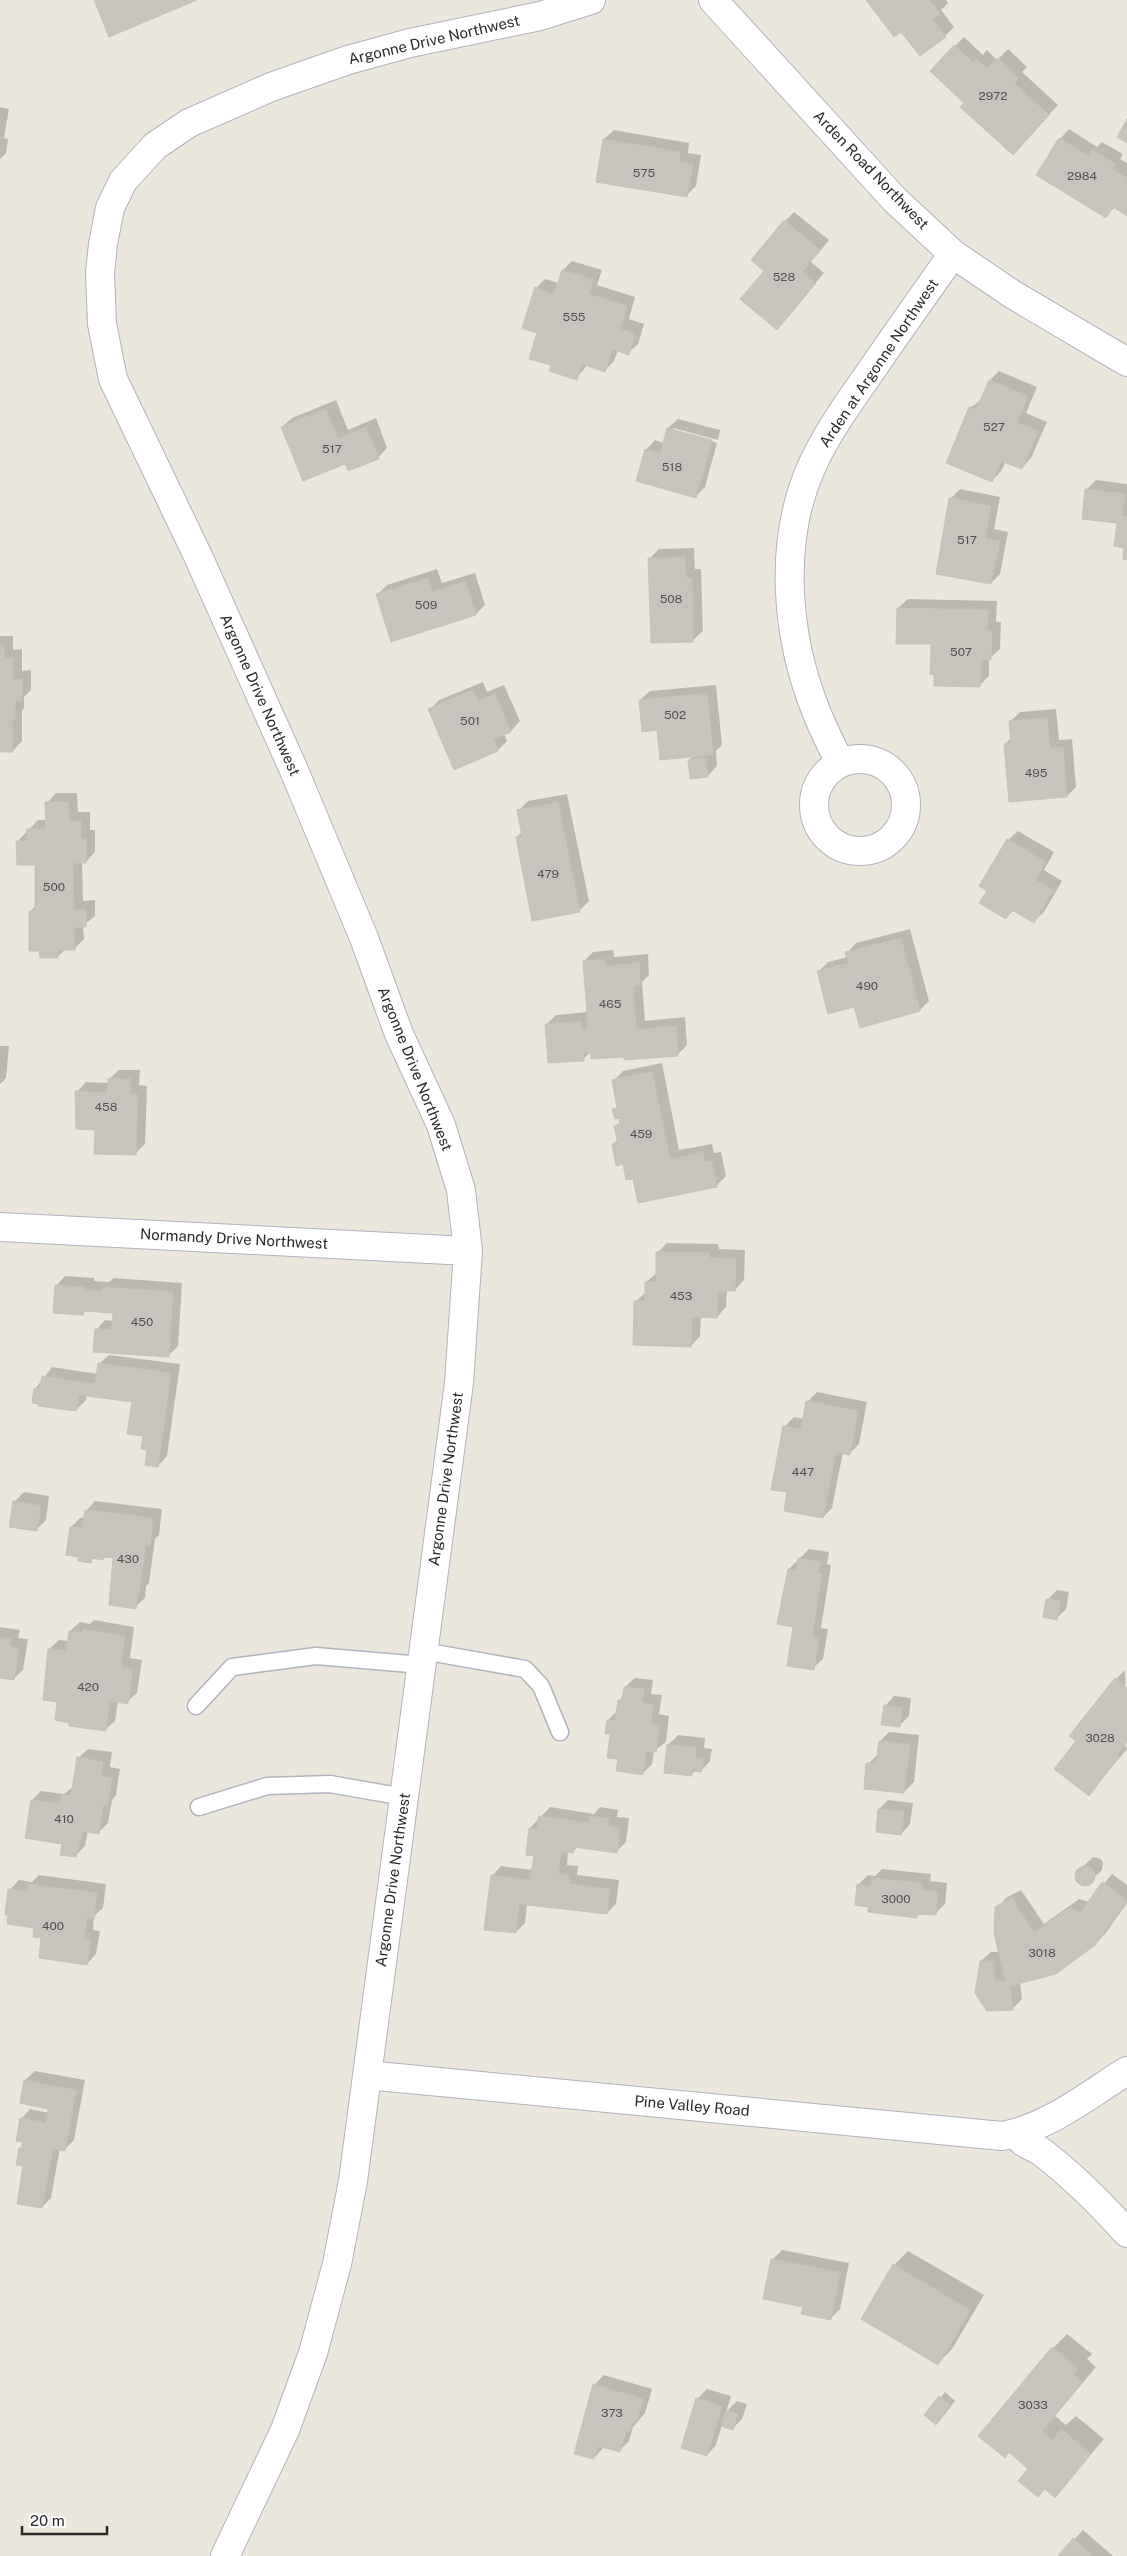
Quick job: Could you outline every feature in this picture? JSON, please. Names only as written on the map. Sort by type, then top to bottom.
[{"type":"street","name":"Argonne Drive Northwest","points":[[225,2556],[285,2430],[312,2353],[337,2264],[353,2181],[459,1383],[468,1251],[461,1190],[442,1125],[399,1034],[364,938],[292,768],[198,556],[113,379],[102,324],[100,274],[103,244],[110,208],[123,181],[155,146],[189,123],[271,87],[348,60],[410,43],[540,16],[591,0]]},
{"type":"street","name":"Arden Road Northwest","points":[[713,0],[894,199],[953,254],[1012,294],[1127,362]]},
{"type":"street","name":"Arden at Argonne Northwest","points":[[840,763],[816,711],[798,650],[791,616],[790,561],[798,507],[810,469],[830,429],[953,254]]},
{"type":"street","name":"Normandy Drive Northwest","points":[[0,1227],[468,1251]]},
{"type":"street","name":"Pine Valley Road","points":[[367,2074],[1002,2136],[1017,2133],[1043,2123],[1127,2071]]},
{"type":"street","points":[[1017,2133],[1020,2142],[1041,2152],[1097,2199],[1127,2233]]},
{"type":"lane","points":[[196,1706],[232,1667],[316,1656],[422,1658],[525,1669],[542,1686],[560,1732]]},
{"type":"lane","points":[[199,1807],[267,1786],[330,1784],[404,1796]]},
{"type":"building","points":[[94,0],[197,0],[109,37]]},
{"type":"building","points":[[866,0],[929,0],[940,13],[932,19],[946,37],[920,56],[901,32],[894,37]]},
{"type":"building","points":[[954,45],[973,63],[977,59],[987,69],[998,58],[1019,78],[1014,83],[1049,115],[1013,155],[960,107],[964,103],[930,71]]},
{"type":"building","points":[[1127,119],[1127,143],[1117,137]]},
{"type":"building","points":[[1059,138],[1088,156],[1092,150],[1115,164],[1112,169],[1127,178],[1127,216],[1113,207],[1106,218],[1036,175]]},
{"type":"building","points":[[603,139],[680,152],[679,162],[693,164],[687,197],[596,182]]},
{"type":"building","points":[[784,220],[820,250],[802,272],[816,283],[777,330],[740,299],[764,271],[751,260]]},
{"type":"building","points":[[562,270],[593,279],[589,294],[627,306],[620,329],[635,334],[629,355],[612,349],[605,372],[582,364],[577,380],[549,371],[551,365],[529,359],[537,333],[522,328],[535,287],[554,294]]},
{"type":"building","points":[[989,380],[1028,396],[1017,423],[1038,431],[1022,469],[1001,461],[992,482],[946,463],[969,407],[976,410]]},
{"type":"building","points":[[326,409],[338,439],[366,427],[379,459],[348,471],[345,464],[303,481],[281,427]]},
{"type":"building","points":[[667,428],[712,440],[696,498],[636,481],[645,449],[660,454]]},
{"type":"building","points":[[1085,489],[1125,494],[1122,516],[1127,517],[1127,560],[1123,559],[1124,548],[1114,546],[1117,523],[1082,519]]},
{"type":"building","points":[[949,498],[991,506],[985,539],[1000,541],[991,584],[936,574]]},
{"type":"building","points":[[685,557],[686,578],[692,578],[693,642],[651,643],[648,558]]},
{"type":"building","points":[[428,578],[432,592],[466,581],[476,615],[391,642],[376,594]]},
{"type":"building","points":[[897,608],[988,610],[987,631],[992,631],[991,660],[981,660],[980,687],[934,686],[934,675],[930,674],[931,644],[896,644]]},
{"type":"building","points":[[0,645],[4,645],[4,659],[13,658],[13,680],[22,679],[22,701],[15,701],[15,719],[12,719],[13,752],[0,752]]},
{"type":"building","points":[[473,690],[478,701],[495,694],[511,732],[493,739],[498,751],[454,770],[428,709]]},
{"type":"building","points":[[707,693],[713,755],[660,760],[657,730],[642,732],[639,700]]},
{"type":"building","points":[[1047,718],[1050,749],[1063,747],[1067,797],[1009,802],[1004,744],[1011,743],[1009,721]]},
{"type":"building","points":[[706,758],[708,777],[690,779],[688,760]]},
{"type":"building","points":[[45,802],[68,802],[69,821],[81,821],[81,839],[86,839],[86,863],[73,863],[74,910],[86,909],[86,927],[74,927],[75,950],[58,950],[58,958],[40,958],[39,951],[29,951],[29,911],[35,911],[35,865],[17,865],[16,841],[27,841],[27,829],[46,829]]},
{"type":"building","points":[[558,802],[580,912],[532,921],[516,837],[522,836],[517,810]]},
{"type":"building","points":[[1007,839],[1046,862],[1035,880],[1053,890],[1034,923],[1012,910],[1006,919],[979,903],[987,891],[979,886]]},
{"type":"building","points":[[901,938],[920,1011],[860,1028],[854,1007],[828,1014],[817,971],[848,963],[845,952]]},
{"type":"building","points":[[604,959],[605,966],[639,963],[640,985],[633,986],[636,1030],[676,1026],[678,1056],[624,1060],[624,1057],[591,1059],[591,1052],[583,1052],[584,1061],[548,1063],[545,1024],[581,1021],[581,1030],[588,1029],[583,961]]},
{"type":"building","points":[[652,1072],[670,1159],[703,1152],[705,1162],[712,1161],[717,1187],[638,1203],[633,1179],[626,1180],[623,1164],[616,1166],[612,1144],[618,1143],[614,1126],[620,1124],[619,1118],[615,1119],[612,1109],[617,1108],[612,1080]]},
{"type":"building","points":[[108,1079],[131,1079],[130,1094],[138,1095],[136,1155],[94,1154],[95,1130],[76,1129],[75,1091],[107,1093]]},
{"type":"building","points":[[656,1252],[709,1253],[710,1258],[736,1259],[735,1291],[718,1291],[717,1318],[692,1317],[691,1347],[633,1345],[634,1301],[645,1301],[645,1282],[656,1282]]},
{"type":"building","points":[[55,1285],[85,1287],[85,1290],[103,1292],[103,1287],[173,1292],[169,1357],[93,1352],[95,1329],[112,1330],[113,1313],[84,1311],[83,1315],[53,1313]]},
{"type":"building","points":[[98,1363],[171,1373],[158,1467],[145,1465],[147,1450],[141,1449],[143,1436],[127,1434],[132,1402],[79,1395],[76,1411],[38,1406],[38,1404],[32,1403],[34,1388],[40,1389],[42,1376],[95,1384]]},
{"type":"building","points":[[806,1401],[858,1411],[850,1455],[836,1452],[823,1518],[784,1511],[787,1492],[771,1490],[783,1426],[801,1429]]},
{"type":"building","points":[[13,1501],[41,1506],[37,1531],[9,1527]]},
{"type":"building","points":[[85,1510],[153,1518],[150,1546],[146,1545],[136,1609],[109,1605],[113,1558],[104,1557],[103,1560],[92,1558],[91,1563],[78,1561],[78,1557],[66,1555],[70,1527],[82,1528]]},
{"type":"building","points":[[798,1558],[820,1562],[818,1573],[822,1574],[812,1637],[819,1638],[814,1670],[787,1666],[793,1627],[777,1624],[788,1569],[796,1570]]},
{"type":"building","points":[[1046,1599],[1060,1601],[1057,1620],[1043,1617]]},
{"type":"building","points":[[83,1629],[125,1636],[121,1667],[133,1669],[128,1704],[110,1701],[106,1731],[69,1726],[69,1723],[55,1720],[57,1702],[43,1700],[48,1649],[66,1651],[69,1631],[82,1633]]},
{"type":"building","points":[[0,1637],[11,1639],[10,1647],[19,1648],[14,1680],[0,1678]]},
{"type":"building","points":[[1115,1678],[1127,1688],[1127,1742],[1116,1755],[1119,1757],[1089,1796],[1054,1769],[1076,1741],[1069,1736]]},
{"type":"building","points":[[624,1687],[644,1689],[642,1703],[653,1704],[651,1724],[660,1725],[656,1752],[646,1751],[643,1775],[616,1771],[618,1759],[607,1758],[610,1734],[605,1734],[607,1720],[615,1721],[618,1700],[622,1700]]},
{"type":"building","points":[[884,1705],[902,1708],[900,1727],[881,1725]]},
{"type":"building","points":[[879,1741],[910,1744],[904,1793],[864,1789],[866,1763],[876,1764]]},
{"type":"building","points":[[667,1744],[696,1748],[695,1757],[704,1758],[701,1772],[692,1771],[692,1776],[664,1773]]},
{"type":"building","points":[[77,1757],[103,1762],[101,1776],[112,1778],[107,1806],[103,1805],[99,1834],[82,1831],[76,1857],[60,1855],[62,1844],[25,1838],[31,1800],[60,1804],[62,1794],[71,1796]]},
{"type":"building","points":[[878,1809],[904,1812],[901,1835],[876,1832]]},
{"type":"building","points":[[539,1816],[589,1823],[590,1816],[609,1819],[608,1826],[620,1828],[617,1853],[574,1847],[573,1853],[561,1852],[558,1874],[569,1875],[569,1884],[610,1889],[607,1914],[519,1904],[516,1933],[484,1930],[491,1875],[530,1880],[534,1856],[526,1855],[529,1828],[537,1829]]},
{"type":"building","points":[[1085,1866],[1092,1869],[1095,1876],[1092,1883],[1085,1886],[1078,1883],[1075,1876],[1078,1869]]},
{"type":"building","points":[[872,1878],[922,1883],[921,1890],[938,1892],[936,1915],[917,1914],[917,1918],[868,1912],[868,1907],[855,1905],[857,1884],[871,1886]]},
{"type":"building","points":[[1102,1882],[1127,1901],[1095,1945],[1056,1974],[1010,1986],[1013,2010],[987,2011],[975,1993],[980,1961],[994,1961],[995,1981],[1006,1981],[994,1934],[995,1907],[1012,1898],[1034,1933],[1069,1908],[1081,1912]]},
{"type":"building","points":[[28,1884],[97,1893],[94,1919],[87,1917],[84,1939],[91,1940],[87,1965],[39,1958],[41,1938],[33,1937],[34,1928],[7,1924],[8,1915],[5,1915],[8,1889],[27,1892]]},
{"type":"building","points":[[24,2080],[76,2090],[65,2151],[53,2148],[42,2208],[17,2204],[23,2166],[16,2165],[19,2148],[22,2148],[22,2142],[16,2141],[20,2118],[46,2123],[48,2109],[20,2103]]},
{"type":"building","points":[[771,2259],[840,2272],[831,2320],[801,2314],[803,2307],[763,2299]]},
{"type":"building","points":[[893,2264],[970,2310],[938,2365],[861,2319]]},
{"type":"building","points":[[1052,2347],[1078,2369],[1074,2374],[1082,2382],[1042,2431],[1052,2440],[1061,2429],[1091,2454],[1055,2498],[1045,2489],[1038,2497],[1018,2481],[1028,2469],[1009,2452],[1005,2458],[978,2436]]},
{"type":"building","points":[[593,2384],[643,2399],[636,2424],[632,2423],[629,2432],[626,2431],[620,2452],[598,2446],[594,2459],[574,2454]]},
{"type":"building","points":[[939,2396],[951,2406],[936,2425],[924,2415]]},
{"type":"building","points":[[696,2398],[722,2406],[707,2456],[681,2448]]},
{"type":"building","points":[[726,2410],[738,2414],[733,2430],[721,2426]]},
{"type":"building","points":[[1073,2538],[1093,2556],[1058,2556]]}]
